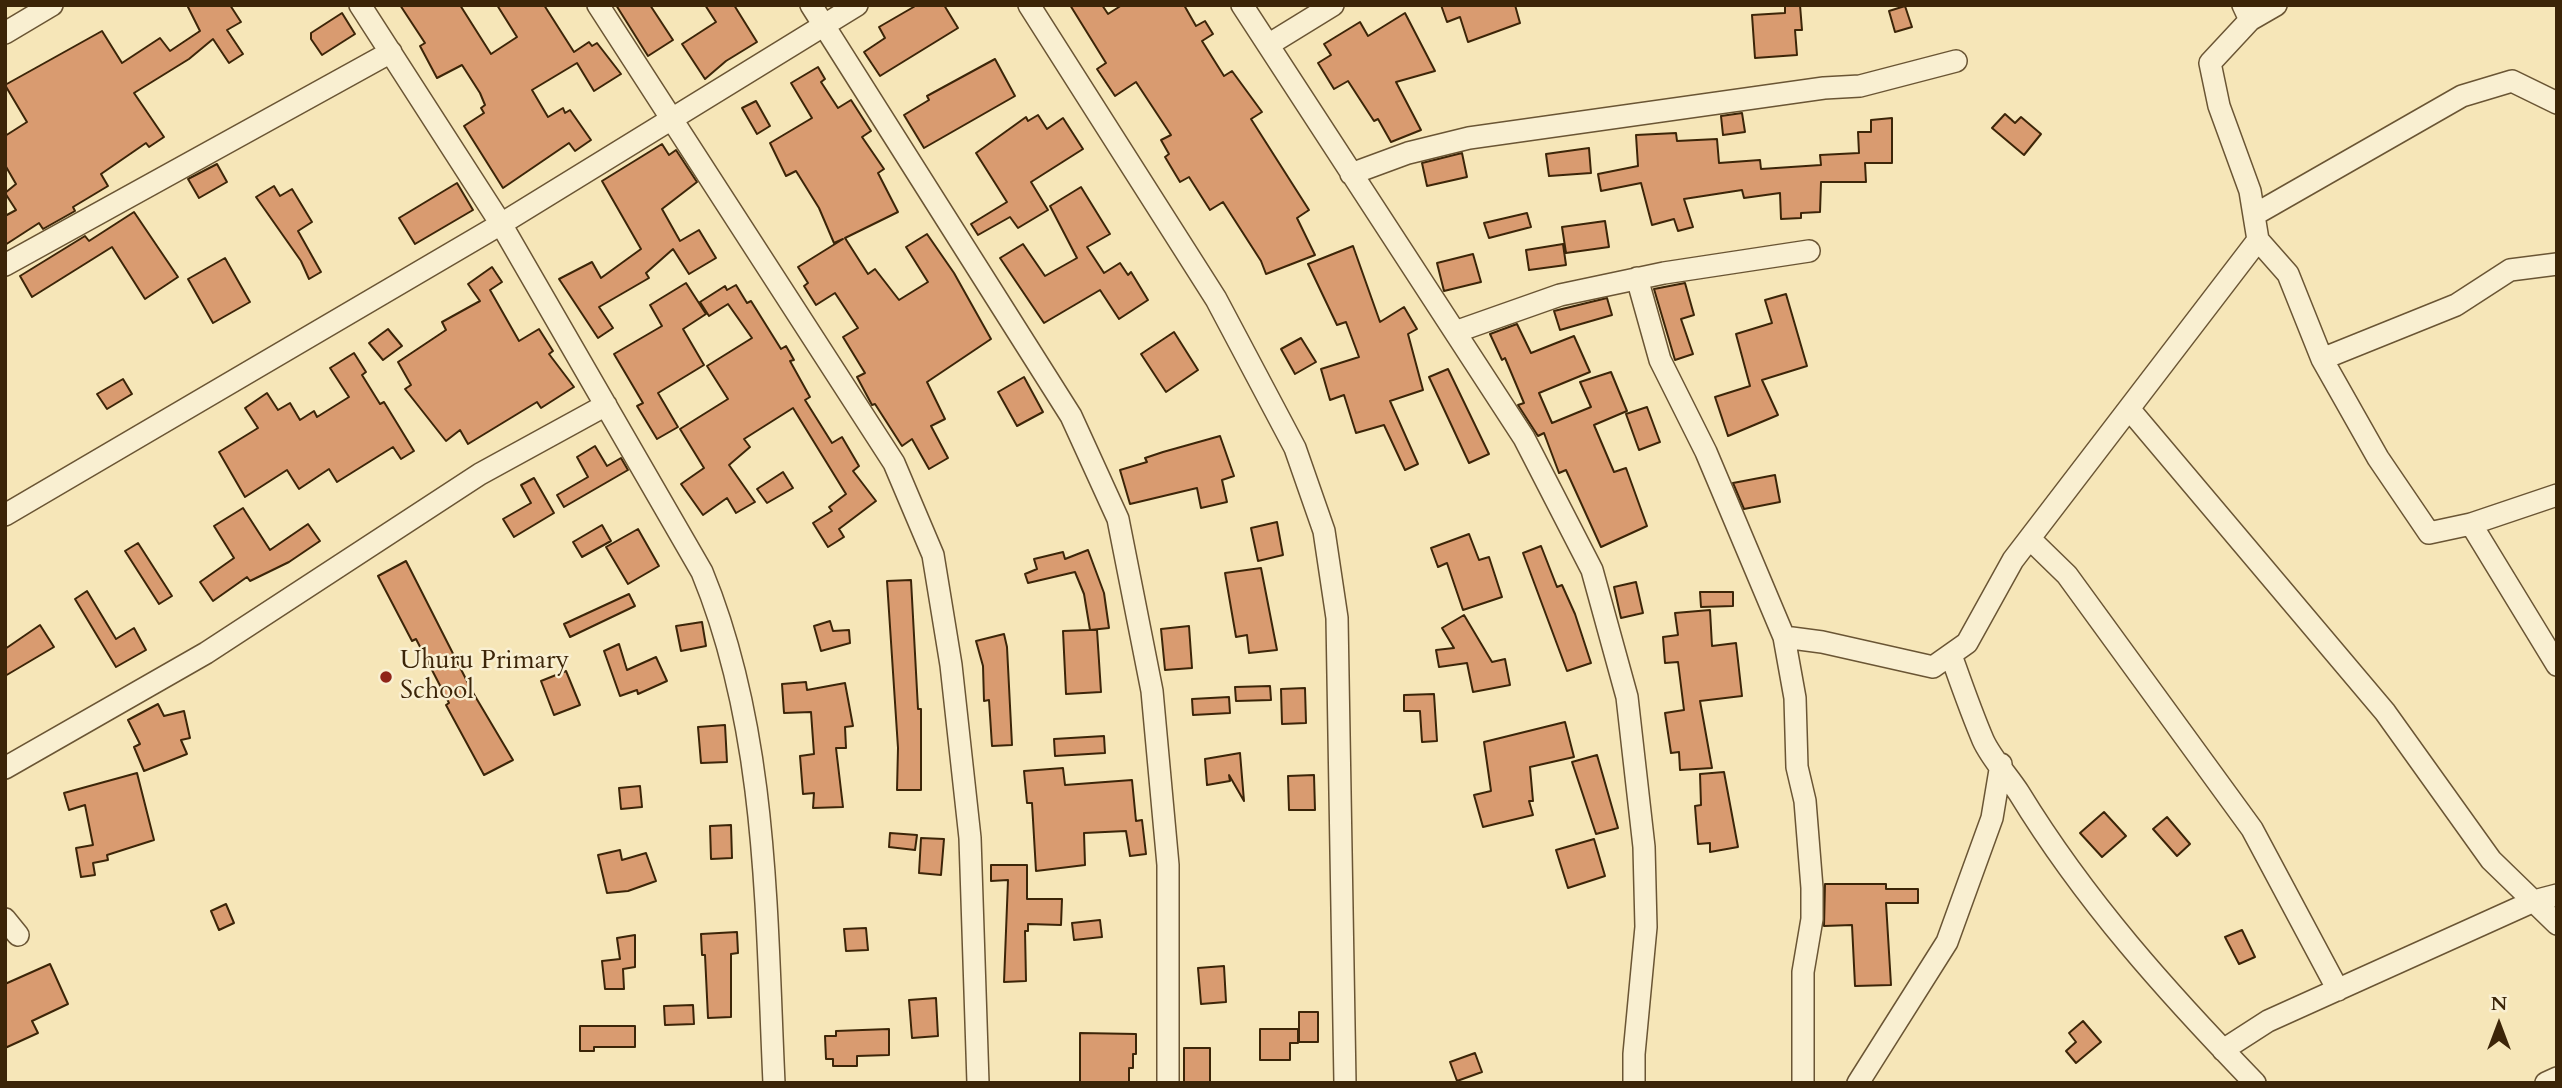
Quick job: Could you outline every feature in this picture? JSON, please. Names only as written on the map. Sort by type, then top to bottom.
[{"type":"street","points":[[5,33],[52,5]]},
{"type":"street","points":[[360,5],[502,224],[702,572],[722,620],[754,775],[763,862],[774,1083]]},
{"type":"street","points":[[598,5],[894,463],[933,555],[951,665],[970,838],[978,1083]]},
{"type":"street","points":[[811,5],[1071,416],[1118,519],[1152,691],[1168,865],[1168,1083]]},
{"type":"street","points":[[5,515],[502,224],[857,5]]},
{"type":"street","points":[[1029,5],[1216,299],[1295,448],[1324,531],[1337,618],[1345,1083]]},
{"type":"street","points":[[1242,5],[1524,438],[1592,570],[1627,697],[1646,894],[1634,1083]]},
{"type":"street","points":[[1268,45],[1333,5]]},
{"type":"street","points":[[2276,5],[2247,13],[2210,63],[2219,106],[2250,191],[2258,240],[2288,274],[2322,359],[2378,458],[2429,533],[2471,524],[2557,495]]},
{"type":"street","points":[[5,265],[391,52]]},
{"type":"street","points":[[1351,174],[1408,153],[1469,138],[1824,88],[1860,86],[1956,61]]},
{"type":"street","points":[[2254,215],[2462,96],[2512,81],[2557,103]]},
{"type":"street","points":[[1784,637],[1822,642],[1933,667],[1967,643],[2013,560],[2258,240]]},
{"type":"street","points":[[1455,332],[1560,295],[1637,278],[1809,251]]},
{"type":"street","points":[[2322,359],[2456,306],[2510,270],[2557,264]]},
{"type":"street","points":[[1637,278],[1660,360],[1717,478],[1784,637],[1795,698],[1797,766],[1805,801],[1812,888],[1812,919],[1803,972],[1803,1083]]},
{"type":"street","points":[[5,768],[206,653],[480,474],[606,405]]},
{"type":"street","points":[[2130,410],[2385,712],[2491,860],[2557,924]]},
{"type":"street","points":[[2471,524],[2557,665]]},
{"type":"street","points":[[2030,538],[2067,575],[2252,829],[2338,990]]},
{"type":"street","points":[[1951,655],[1984,743],[2001,764],[2050,844],[2113,928],[2255,1083]]},
{"type":"street","points":[[1858,1083],[1947,942],[1992,818],[2001,764]]},
{"type":"street","points":[[2223,1049],[2268,1021],[2534,901],[2557,895]]},
{"type":"street","points":[[2546,1083],[2557,1078]]},
{"type":"building","points":[[187,5],[230,5],[241,22],[227,30],[243,54],[229,63],[213,39],[189,59],[134,93],[164,137],[149,147],[146,143],[101,174],[108,186],[73,207],[75,211],[43,229],[39,223],[5,245],[5,216],[16,210],[5,193],[16,184],[5,165],[5,136],[27,122],[5,85],[102,31],[122,63],[160,38],[170,51],[200,31]]},
{"type":"building","points":[[400,5],[460,5],[491,54],[517,37],[497,5],[544,5],[574,52],[589,42],[592,46],[597,43],[621,74],[594,91],[577,63],[532,90],[548,117],[563,108],[565,113],[570,110],[591,140],[575,151],[569,143],[503,188],[464,126],[484,113],[481,108],[485,105],[480,93],[462,65],[437,78],[420,46],[425,43]]},
{"type":"building","points":[[616,5],[650,5],[673,40],[648,56]]},
{"type":"building","points":[[705,5],[734,5],[757,42],[726,61],[705,79],[682,44],[716,22]]},
{"type":"building","points":[[917,5],[944,5],[958,28],[880,76],[864,52],[885,38],[879,27]]},
{"type":"building","points":[[1070,5],[1102,5],[1108,14],[1122,5],[1184,5],[1196,26],[1205,21],[1213,34],[1202,41],[1224,76],[1232,71],[1262,112],[1251,119],[1309,210],[1297,218],[1315,255],[1266,274],[1261,261],[1223,202],[1210,210],[1189,177],[1180,182],[1165,157],[1169,154],[1161,140],[1171,135],[1136,82],[1115,96],[1097,69],[1106,63]]},
{"type":"building","points":[[1441,5],[1515,5],[1520,23],[1468,42],[1460,17],[1447,22]]},
{"type":"building","points":[[1785,5],[1800,5],[1802,30],[1795,30],[1797,55],[1755,58],[1752,15],[1785,13]]},
{"type":"building","points":[[1905,6],[1912,27],[1895,32],[1889,11]]},
{"type":"building","points":[[342,13],[355,34],[322,55],[311,39],[311,33]]},
{"type":"building","points":[[1405,13],[1435,71],[1396,82],[1421,130],[1391,142],[1378,119],[1374,121],[1348,81],[1334,89],[1318,63],[1331,55],[1324,44],[1360,22],[1368,36]]},
{"type":"building","points":[[995,59],[1015,96],[924,148],[904,115],[929,100],[927,96]]},
{"type":"building","points":[[818,67],[825,79],[821,82],[838,108],[851,100],[871,131],[862,137],[884,169],[878,173],[898,212],[845,238],[868,274],[875,269],[899,300],[928,282],[906,247],[927,234],[954,273],[991,339],[927,382],[945,419],[931,426],[948,458],[929,469],[912,439],[902,446],[875,404],[872,405],[857,377],[865,373],[843,337],[858,328],[835,293],[816,305],[804,286],[808,283],[798,267],[843,239],[834,243],[819,208],[796,171],[786,176],[770,143],[812,118],[791,83]]},
{"type":"building","points":[[756,101],[770,126],[757,134],[742,108]]},
{"type":"building","points":[[1742,113],[1745,132],[1723,135],[1721,116]]},
{"type":"building","points":[[2005,114],[2015,123],[2021,117],[2041,134],[2024,155],[1992,128]]},
{"type":"building","points":[[1038,115],[1047,129],[1063,118],[1083,149],[1031,182],[1048,210],[1018,228],[1010,217],[978,235],[971,224],[1007,202],[976,153],[1026,117],[1028,121]]},
{"type":"building","points":[[1892,118],[1892,163],[1865,163],[1866,182],[1821,182],[1820,212],[1801,213],[1801,218],[1781,219],[1780,193],[1744,198],[1742,190],[1684,199],[1693,227],[1678,231],[1674,219],[1652,225],[1641,183],[1601,191],[1598,174],[1638,166],[1636,135],[1676,133],[1677,141],[1717,139],[1719,163],[1760,160],[1761,169],[1821,165],[1820,155],[1859,153],[1858,132],[1871,132],[1871,120]]},
{"type":"building","points":[[662,144],[669,155],[676,150],[697,182],[662,209],[680,241],[699,230],[716,258],[689,274],[673,249],[646,273],[649,278],[599,307],[613,328],[598,338],[559,279],[592,262],[601,278],[641,249],[602,181]]},
{"type":"building","points":[[1589,148],[1591,173],[1549,176],[1546,154]]},
{"type":"building","points":[[1462,153],[1467,177],[1427,186],[1422,163]]},
{"type":"building","points":[[217,164],[227,182],[199,198],[188,179]]},
{"type":"building","points":[[457,183],[473,210],[415,244],[399,218]]},
{"type":"building","points":[[274,186],[280,196],[292,189],[312,222],[298,231],[321,272],[309,279],[301,261],[256,197]]},
{"type":"building","points":[[1081,187],[1110,234],[1087,247],[1104,273],[1120,263],[1128,275],[1131,272],[1148,300],[1119,319],[1100,290],[1044,323],[1000,258],[1023,244],[1045,276],[1077,258],[1050,206]]},
{"type":"building","points":[[134,212],[178,277],[145,299],[112,247],[32,297],[20,276],[85,236],[89,241]]},
{"type":"building","points":[[1527,213],[1531,227],[1489,238],[1484,223]]},
{"type":"building","points":[[1605,221],[1609,247],[1566,253],[1562,227]]},
{"type":"building","points":[[1563,244],[1566,265],[1529,270],[1526,250]]},
{"type":"building","points":[[1353,246],[1380,322],[1404,307],[1417,329],[1408,334],[1423,390],[1390,401],[1418,464],[1405,470],[1384,425],[1356,433],[1344,395],[1330,400],[1321,369],[1359,357],[1346,322],[1337,325],[1308,264]]},
{"type":"building","points":[[1473,254],[1481,282],[1444,291],[1437,263]]},
{"type":"building","points":[[225,258],[250,302],[213,323],[188,279]]},
{"type":"building","points":[[492,267],[502,282],[490,290],[519,341],[539,329],[553,351],[549,354],[574,387],[541,408],[537,402],[468,444],[460,430],[446,441],[405,389],[411,385],[398,362],[446,330],[442,322],[480,301],[468,284]]},
{"type":"building","points":[[686,283],[706,314],[683,329],[704,365],[658,393],[678,427],[657,439],[637,406],[643,403],[614,354],[662,326],[650,305]]},
{"type":"building","points":[[1685,283],[1694,315],[1681,319],[1693,354],[1675,360],[1654,289]]},
{"type":"building","points":[[736,285],[747,303],[751,301],[781,349],[786,346],[794,360],[790,361],[810,397],[805,400],[832,443],[842,437],[859,466],[853,471],[876,501],[839,529],[844,537],[828,547],[813,523],[832,511],[829,507],[846,494],[793,408],[744,439],[750,447],[729,465],[755,502],[736,513],[727,498],[703,515],[681,484],[704,468],[680,429],[728,399],[707,366],[752,338],[728,304],[709,316],[700,302],[725,286],[727,290]]},
{"type":"building","points":[[1786,294],[1807,366],[1762,380],[1778,415],[1728,436],[1715,397],[1750,386],[1736,334],[1772,323],[1765,300]]},
{"type":"building","points":[[1607,298],[1612,315],[1560,330],[1554,311]]},
{"type":"building","points":[[1517,324],[1531,353],[1574,336],[1590,372],[1539,393],[1552,423],[1591,407],[1580,382],[1611,372],[1627,411],[1594,425],[1614,472],[1626,468],[1647,526],[1601,547],[1566,470],[1559,473],[1544,433],[1538,436],[1518,405],[1524,403],[1505,358],[1502,360],[1490,334]]},
{"type":"building","points":[[388,329],[402,346],[383,360],[369,343]]},
{"type":"building","points":[[1174,332],[1198,370],[1166,392],[1141,354]]},
{"type":"building","points":[[1301,338],[1316,362],[1295,374],[1281,349]]},
{"type":"building","points":[[354,353],[366,372],[362,375],[380,404],[384,402],[414,451],[401,459],[393,447],[337,482],[329,469],[299,489],[287,470],[245,497],[219,452],[258,428],[245,408],[267,393],[278,410],[290,403],[300,420],[314,411],[317,417],[349,397],[330,368]]},
{"type":"building","points":[[1448,369],[1489,454],[1469,463],[1429,377]]},
{"type":"building","points":[[1024,377],[1043,412],[1017,426],[998,392]]},
{"type":"building","points":[[123,379],[132,394],[107,409],[97,394]]},
{"type":"building","points":[[1647,407],[1660,442],[1639,450],[1626,414]]},
{"type":"building","points":[[1220,436],[1234,476],[1222,480],[1227,502],[1201,508],[1197,488],[1130,504],[1120,470],[1147,462],[1145,458]]},
{"type":"building","points":[[595,446],[607,466],[621,458],[628,470],[564,507],[557,495],[588,477],[577,457]]},
{"type":"building","points":[[783,472],[793,488],[767,503],[757,489]]},
{"type":"building","points":[[1775,475],[1780,502],[1744,509],[1733,483]]},
{"type":"building","points":[[534,478],[554,513],[514,537],[503,519],[531,503],[521,485]]},
{"type":"building","points":[[243,508],[270,550],[308,524],[320,541],[289,562],[250,581],[247,577],[213,601],[200,582],[234,558],[214,526]]},
{"type":"building","points":[[1277,522],[1283,555],[1258,561],[1251,528]]},
{"type":"building","points":[[602,525],[611,541],[582,557],[573,542]]},
{"type":"building","points":[[638,529],[659,566],[628,584],[606,547]]},
{"type":"building","points":[[1469,534],[1479,560],[1489,557],[1502,597],[1463,610],[1447,563],[1438,567],[1431,548]]},
{"type":"building","points":[[138,543],[172,596],[159,604],[125,551]]},
{"type":"building","points":[[1541,546],[1557,587],[1562,585],[1575,614],[1591,663],[1567,671],[1523,553]]},
{"type":"building","points":[[1088,550],[1104,593],[1109,628],[1090,630],[1084,594],[1075,572],[1028,583],[1025,574],[1037,569],[1034,559],[1063,552],[1065,559]]},
{"type":"building","points":[[406,561],[472,691],[513,760],[484,775],[446,705],[449,703],[416,639],[412,641],[378,576]]},
{"type":"building","points":[[1261,568],[1277,650],[1249,653],[1247,635],[1236,637],[1225,573]]},
{"type":"building","points":[[911,580],[918,709],[921,709],[921,790],[897,790],[898,748],[887,581]]},
{"type":"building","points":[[1636,582],[1643,613],[1621,618],[1614,587]]},
{"type":"building","points":[[87,591],[116,639],[134,628],[146,650],[116,667],[75,599]]},
{"type":"building","points":[[1700,592],[1733,592],[1733,606],[1701,607]]},
{"type":"building","points":[[629,594],[635,606],[570,637],[564,624]]},
{"type":"building","points":[[1710,610],[1712,646],[1736,643],[1742,696],[1700,701],[1712,768],[1680,770],[1679,752],[1671,753],[1665,713],[1684,710],[1678,662],[1665,663],[1663,637],[1678,635],[1675,613]]},
{"type":"building","points":[[1464,615],[1492,662],[1505,659],[1510,685],[1473,692],[1467,663],[1439,667],[1436,650],[1454,648],[1442,628]]},
{"type":"building","points":[[830,621],[833,631],[849,630],[850,643],[821,651],[814,626]]},
{"type":"building","points":[[702,622],[706,646],[681,651],[676,626]]},
{"type":"building","points":[[40,625],[54,647],[5,676],[5,649]]},
{"type":"building","points":[[1189,626],[1192,668],[1165,670],[1161,629]]},
{"type":"building","points":[[1097,630],[1101,692],[1066,694],[1063,631]]},
{"type":"building","points":[[1004,634],[1012,745],[992,746],[989,700],[984,701],[983,666],[976,641]]},
{"type":"building","points":[[619,644],[627,670],[656,657],[667,681],[638,694],[637,690],[620,696],[604,651]]},
{"type":"building","points":[[566,671],[580,705],[554,715],[541,681]]},
{"type":"building","points":[[806,682],[807,690],[845,683],[853,726],[845,727],[846,748],[836,748],[843,807],[813,808],[814,793],[803,794],[800,756],[814,754],[811,712],[784,713],[782,684]]},
{"type":"building","points":[[1270,686],[1271,700],[1236,701],[1235,687]]},
{"type":"building","points":[[1305,688],[1306,723],[1282,724],[1281,689]]},
{"type":"building","points":[[1434,694],[1437,741],[1422,742],[1420,711],[1404,711],[1404,695]]},
{"type":"building","points":[[1229,697],[1230,713],[1193,715],[1192,699]]},
{"type":"building","points":[[158,704],[164,716],[184,711],[190,738],[181,740],[187,754],[144,771],[134,747],[140,744],[128,720]]},
{"type":"building","points":[[1565,722],[1574,757],[1530,767],[1533,801],[1529,801],[1533,815],[1483,827],[1474,795],[1491,791],[1484,742]]},
{"type":"building","points":[[725,725],[727,762],[701,763],[698,727]]},
{"type":"building","points":[[1104,736],[1105,753],[1055,756],[1054,739]]},
{"type":"building","points":[[1240,753],[1244,801],[1229,775],[1230,781],[1207,785],[1205,759]]},
{"type":"building","points":[[1597,755],[1618,828],[1596,834],[1572,762]]},
{"type":"building","points":[[1063,768],[1065,785],[1132,780],[1136,821],[1142,820],[1146,854],[1130,856],[1126,831],[1084,833],[1085,865],[1036,871],[1032,803],[1027,803],[1024,771]]},
{"type":"building","points":[[1724,772],[1738,847],[1710,852],[1710,843],[1698,844],[1695,806],[1701,805],[1700,774]]},
{"type":"building","points":[[137,773],[154,840],[107,855],[108,860],[93,863],[95,875],[81,877],[76,848],[93,845],[85,805],[69,810],[64,793]]},
{"type":"building","points":[[1314,775],[1315,810],[1289,810],[1288,776]]},
{"type":"building","points":[[640,786],[642,807],[621,809],[619,788]]},
{"type":"building","points":[[2104,812],[2126,836],[2102,857],[2080,833]]},
{"type":"building","points":[[2167,817],[2190,844],[2177,856],[2153,829]]},
{"type":"building","points":[[731,825],[732,858],[711,859],[710,826]]},
{"type":"building","points":[[890,833],[917,835],[915,850],[889,847]]},
{"type":"building","points":[[921,838],[944,839],[941,875],[919,873]]},
{"type":"building","points":[[1594,839],[1605,876],[1568,888],[1556,850]]},
{"type":"building","points":[[620,850],[622,860],[646,853],[656,881],[628,891],[607,893],[598,855]]},
{"type":"building","points":[[991,865],[1027,865],[1027,899],[1062,899],[1061,925],[1028,924],[1028,931],[1025,931],[1026,981],[1004,982],[1008,880],[991,881]]},
{"type":"building","points":[[1825,884],[1886,884],[1886,889],[1918,889],[1918,903],[1886,903],[1891,985],[1855,986],[1852,925],[1824,926]]},
{"type":"building","points":[[226,904],[234,923],[219,930],[211,911]]},
{"type":"building","points":[[1100,920],[1102,937],[1074,940],[1072,923]]},
{"type":"building","points":[[866,928],[868,950],[846,951],[844,929]]},
{"type":"building","points":[[2242,930],[2255,957],[2239,964],[2225,937]]},
{"type":"building","points":[[737,932],[738,953],[731,954],[731,1017],[708,1018],[705,955],[702,955],[701,934]]},
{"type":"building","points":[[635,935],[635,967],[623,969],[624,989],[605,989],[602,961],[620,959],[617,938]]},
{"type":"building","points":[[50,964],[68,1004],[32,1021],[38,1033],[5,1048],[5,984]]},
{"type":"building","points":[[1224,966],[1226,1002],[1201,1004],[1198,968]]},
{"type":"building","points":[[936,998],[938,1036],[912,1038],[909,1000]]},
{"type":"building","points":[[693,1005],[694,1024],[665,1025],[664,1006]]},
{"type":"building","points":[[1299,1012],[1318,1012],[1318,1042],[1299,1042]]},
{"type":"building","points":[[2083,1021],[2101,1042],[2076,1063],[2066,1051],[2076,1042],[2069,1033]]},
{"type":"building","points":[[580,1026],[635,1026],[635,1047],[594,1047],[594,1051],[580,1051]]},
{"type":"building","points":[[889,1029],[889,1055],[857,1056],[857,1066],[833,1066],[833,1059],[826,1059],[825,1036],[836,1036],[836,1031]]},
{"type":"building","points":[[1260,1029],[1298,1029],[1298,1043],[1290,1043],[1290,1060],[1260,1060]]},
{"type":"building","points":[[1080,1033],[1136,1034],[1136,1054],[1133,1054],[1133,1068],[1129,1068],[1129,1083],[1080,1083]]},
{"type":"building","points":[[1184,1048],[1210,1048],[1210,1083],[1184,1083]]},
{"type":"building","points":[[1475,1053],[1482,1072],[1457,1081],[1450,1062]]},
{"type":"place","name":"Uhuru Primary School","points":[[386,677]]}]
